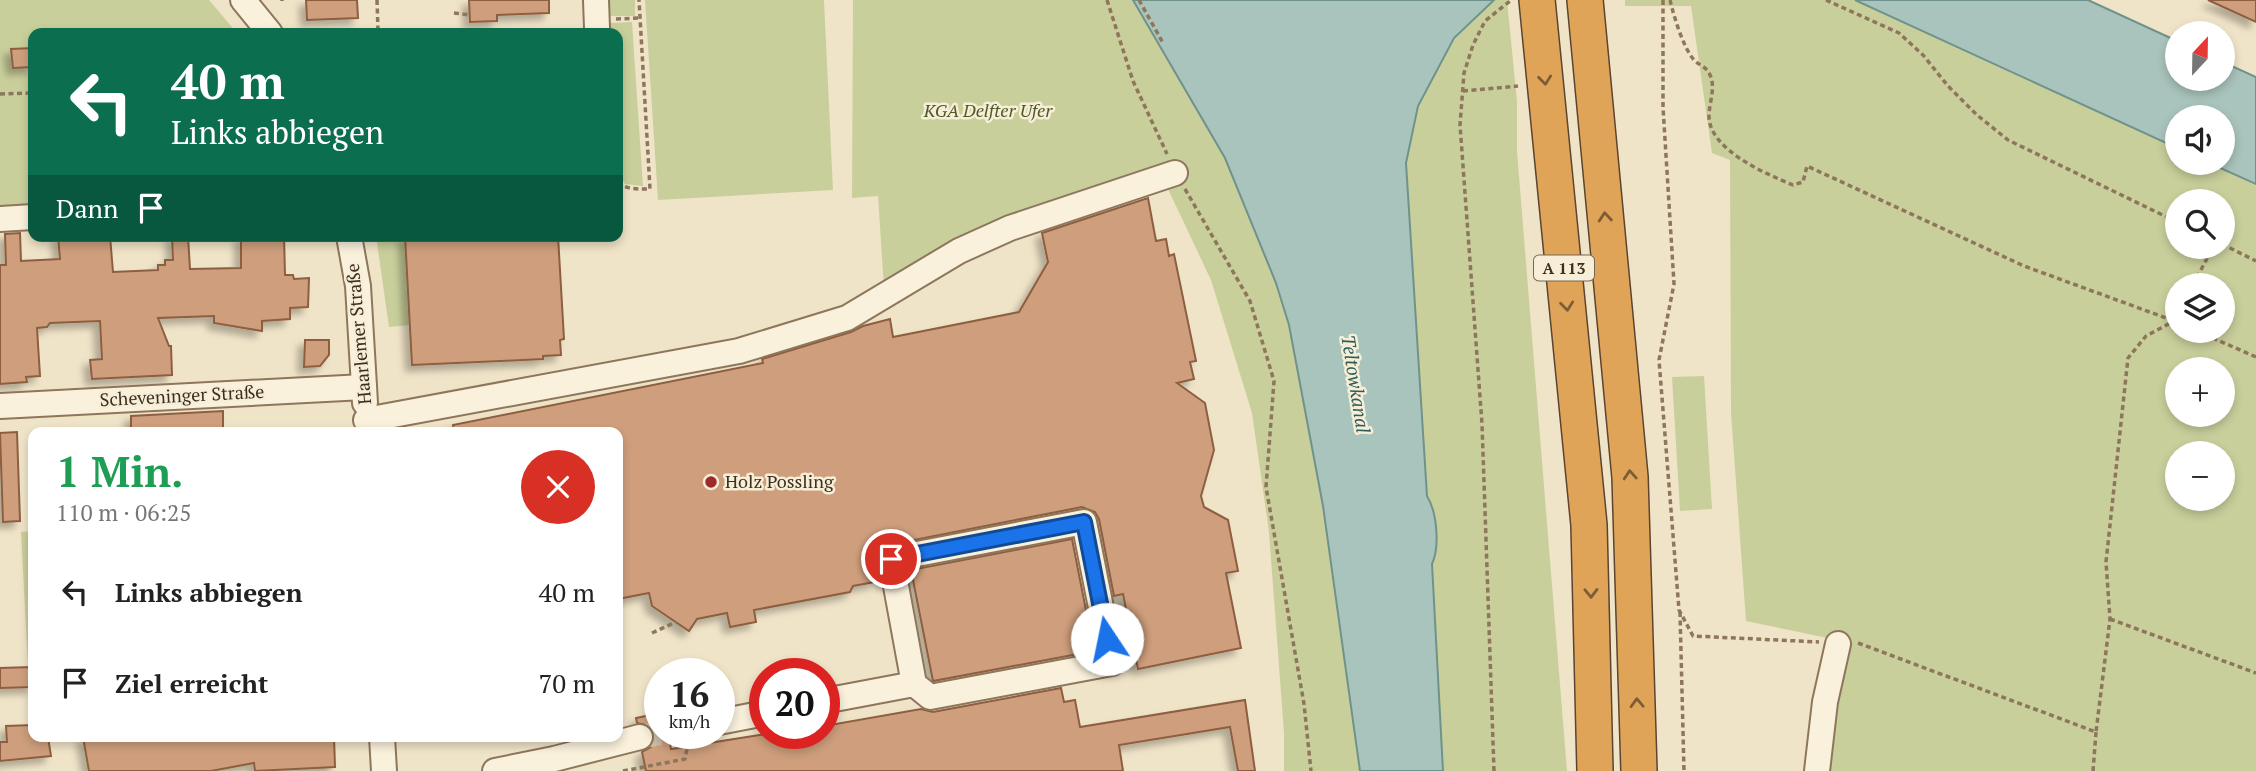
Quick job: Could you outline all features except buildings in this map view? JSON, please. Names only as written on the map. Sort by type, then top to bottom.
[{"type":"highway","name":"A 113","points":[[1529,4],[1589,525],[1595,771]]},
{"type":"highway","name":"A 113","points":[[1585,4],[1630,477],[1639,771]]},
{"type":"street","points":[[243,0],[266,28]]},
{"type":"street","points":[[596,0],[597,28]]},
{"type":"street","points":[[366,426],[739,351],[847,318],[959,251],[1010,228],[1175,173]]},
{"type":"street","points":[[0,219],[28,217]]},
{"type":"street","name":"Haarlemer Straße","points":[[350,242],[358,286],[366,426]]},
{"type":"street","name":"Scheveninger Straße","points":[[0,406],[364,387]]},
{"type":"street","points":[[840,698],[914,684],[930,696],[1112,663],[1084,522],[891,559],[914,684]]},
{"type":"street","points":[[1817,771],[1825,702],[1838,644]]},
{"type":"street","points":[[623,742],[640,737]]},
{"type":"street","points":[[382,742],[384,771]]},
{"type":"street","points":[[495,771],[622,742]]},
{"type":"path","points":[[377,0],[378,28]]},
{"type":"path","points":[[623,186],[650,189],[639,0]]},
{"type":"path","points":[[1107,0],[1133,81],[1175,173],[1250,301],[1274,382],[1266,487],[1304,704],[1311,771]]},
{"type":"path","points":[[1139,0],[1163,43]]},
{"type":"path","points":[[1663,0],[1663,107],[1674,284],[1659,360],[1679,610],[1684,771]]},
{"type":"path","points":[[1670,0],[1675,21],[1693,59],[1708,70],[1714,84],[1709,103],[1709,122],[1713,135],[1732,152],[1768,174],[1794,185],[1803,182],[1807,166],[2024,266],[2165,315]]},
{"type":"path","points":[[1826,0],[1899,33],[1923,55],[1948,86],[1977,115],[2008,140],[2165,216]]},
{"type":"path","points":[[1494,771],[1482,424],[1461,125],[1462,91],[1467,63],[1485,21],[1529,4]]},
{"type":"path","points":[[454,13],[470,15]]},
{"type":"path","points":[[1462,91],[1524,86]]},
{"type":"path","points":[[0,94],[28,93]]},
{"type":"path","points":[[2235,250],[2256,261]]},
{"type":"path","points":[[2093,771],[2110,619],[2106,562],[2128,358],[2146,336],[2165,325]]},
{"type":"path","points":[[2224,343],[2256,357]]},
{"type":"path","points":[[1679,610],[1693,636],[1859,643],[2096,732]]},
{"type":"path","points":[[2110,619],[2256,673]]},
{"type":"path","points":[[652,633],[676,622]]},
{"type":"path","points":[[623,771],[685,759],[687,749]]},
{"type":"green space","points":[[0,0],[209,0],[233,28],[28,28],[28,204],[0,206]]},
{"type":"green space","points":[[606,0],[635,0],[635,16],[607,16]]},
{"type":"green space","points":[[645,0],[824,0],[833,190],[658,200]]},
{"type":"green space","name":"KGA Delfter Ufer","points":[[853,0],[1133,0],[1225,158],[1276,283],[1289,325],[1323,506],[1360,771],[1284,771],[1284,733],[1269,532],[1252,413],[1211,280],[1158,168],[884,288],[878,196],[852,198]]},
{"type":"green space","points":[[1494,0],[1507,0],[1517,101],[1517,151],[1567,771],[1443,771],[1432,564],[1436,548],[1436,530],[1427,496],[1406,163],[1418,106],[1454,38]]},
{"type":"green space","points":[[1625,0],[1855,0],[2165,142],[2165,175],[2235,175],[2256,184],[2256,771],[1817,771],[1837,640],[1746,621],[1731,413],[1730,160],[1712,153],[1691,6],[1625,6]]},
{"type":"green space","points":[[632,22],[643,186],[625,184],[623,181],[623,28],[609,28],[609,23]]},
{"type":"green space","points":[[377,242],[405,242],[410,325],[389,327]]},
{"type":"green space","points":[[1704,376],[1712,509],[1680,511],[1672,377]]},
{"type":"green space","points":[[28,531],[28,667],[21,532]]},
{"type":"water","name":"Teltowkanal","points":[[1133,0],[1494,0],[1454,38],[1418,106],[1406,163],[1427,496],[1436,530],[1436,548],[1432,564],[1443,771],[1360,771],[1323,506],[1289,325],[1276,283],[1225,158]]},
{"type":"water","points":[[1855,0],[2088,0],[2165,35],[2165,91],[2235,91],[2235,67],[2256,77],[2256,184],[2235,175],[2235,105],[2165,105],[2165,142]]},
{"type":"tunnel","points":[[640,737],[644,736]]},
{"type":"place","name":"Holz Possling","points":[[711,482]]},
{"type":"route","points":[[891,559],[1084,522],[1107,639]]}]
